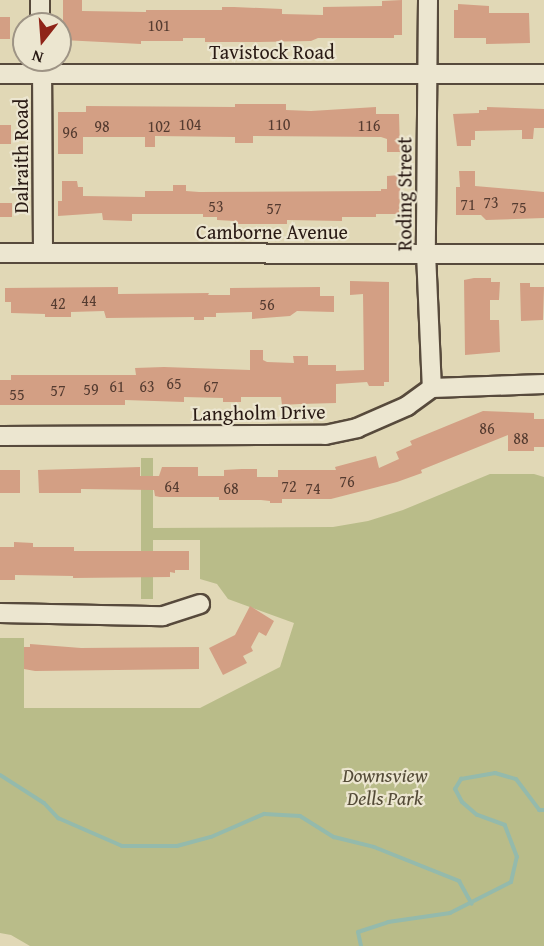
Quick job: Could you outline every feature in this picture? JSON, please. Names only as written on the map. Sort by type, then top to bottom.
[{"type":"street","name":"Roding Street","points":[[428,0],[426,253],[432,388]]},
{"type":"street","name":"Tavistock Road","points":[[72,67],[544,74]]},
{"type":"street","name":"Dalraith Road","points":[[42,72],[43,252]]},
{"type":"street","name":"Camborne Avenue","points":[[0,254],[43,252],[544,254]]},
{"type":"street","points":[[432,388],[544,384]]},
{"type":"street","name":"Langholm Drive","points":[[0,436],[325,435],[357,428],[407,406],[432,388]]},
{"type":"street","points":[[0,614],[163,616],[200,604]]},
{"type":"green space","name":"Downsview Dells Park","points":[[141,458],[153,458],[153,528],[333,527],[368,521],[403,510],[490,474],[534,474],[544,477],[544,946],[30,946],[11,935],[0,933],[0,638],[24,638],[24,708],[200,708],[280,667],[294,623],[228,599],[217,584],[200,579],[200,540],[153,540],[153,599],[141,599]]},
{"type":"building","points":[[63,0],[82,0],[82,11],[222,10],[222,7],[234,7],[282,9],[282,14],[323,15],[323,7],[382,6],[382,1],[402,0],[402,35],[394,35],[394,38],[318,38],[311,41],[259,42],[205,42],[205,38],[183,38],[183,41],[141,41],[141,44],[72,40],[72,12],[63,12]]},
{"type":"building","points":[[458,4],[489,6],[489,13],[529,13],[530,43],[486,44],[486,38],[454,38],[454,10],[458,10]]},
{"type":"building","points":[[0,17],[10,17],[10,39],[0,39]]},
{"type":"building","points":[[235,104],[286,104],[286,110],[311,111],[376,107],[376,114],[399,114],[400,152],[387,152],[387,139],[381,137],[253,136],[253,143],[235,143],[235,137],[155,136],[155,147],[145,147],[145,137],[83,137],[83,154],[58,154],[58,112],[86,112],[86,106],[235,107]]},
{"type":"building","points":[[487,107],[544,109],[544,128],[534,128],[533,139],[522,139],[522,130],[475,131],[475,140],[471,140],[471,146],[457,146],[453,114],[479,113],[479,110],[487,110]]},
{"type":"building","points":[[0,125],[11,125],[11,144],[0,144]]},
{"type":"building","points":[[459,171],[475,171],[475,186],[544,192],[544,218],[486,220],[481,215],[456,215],[456,187],[460,187]]},
{"type":"building","points":[[401,175],[399,214],[376,214],[376,217],[342,217],[342,221],[287,220],[287,224],[235,224],[235,221],[217,220],[217,217],[203,217],[203,214],[132,214],[132,221],[103,220],[102,213],[58,216],[58,201],[62,201],[62,181],[77,181],[78,187],[83,187],[83,196],[145,197],[145,191],[173,191],[173,185],[186,185],[186,191],[199,192],[381,191],[381,189],[387,189],[387,176]]},
{"type":"building","points":[[0,203],[12,203],[12,217],[0,217]]},
{"type":"building","points":[[491,278],[491,282],[500,282],[499,300],[490,300],[490,320],[499,320],[500,352],[465,355],[464,280]]},
{"type":"building","points":[[350,281],[389,282],[389,382],[384,382],[384,386],[369,386],[367,382],[336,384],[336,403],[282,405],[281,397],[241,397],[241,402],[223,402],[223,398],[184,397],[184,402],[125,400],[125,405],[0,405],[0,380],[11,380],[11,375],[136,375],[135,368],[164,367],[250,370],[250,350],[263,350],[263,360],[267,362],[294,363],[293,356],[308,356],[308,365],[336,365],[336,371],[364,370],[363,294],[350,295]]},
{"type":"building","points":[[520,283],[530,283],[530,287],[544,287],[543,320],[521,321]]},
{"type":"building","points":[[118,287],[118,294],[209,293],[208,295],[230,295],[230,288],[320,287],[320,296],[334,296],[334,312],[297,311],[290,316],[252,319],[252,312],[216,313],[216,317],[204,317],[204,320],[194,320],[194,317],[106,318],[104,311],[71,312],[71,317],[45,317],[45,314],[11,313],[11,302],[5,302],[5,288]]},
{"type":"building","points":[[483,411],[534,413],[534,419],[544,419],[544,447],[534,447],[534,451],[508,451],[508,435],[421,470],[422,473],[331,499],[282,499],[282,503],[270,503],[270,501],[261,500],[219,500],[219,497],[160,497],[155,496],[154,490],[81,489],[81,493],[39,493],[38,470],[140,467],[140,476],[159,476],[162,467],[198,467],[198,476],[224,476],[224,470],[257,469],[257,477],[278,477],[278,470],[336,470],[335,467],[376,456],[379,468],[399,459],[396,452],[412,445],[410,441]]},
{"type":"building","points":[[0,470],[20,470],[20,493],[0,493]]},
{"type":"building","points":[[14,542],[33,543],[33,547],[74,547],[74,551],[189,551],[189,570],[175,570],[175,573],[170,572],[170,577],[73,578],[73,576],[15,575],[15,580],[0,580],[0,547],[14,547]]},
{"type":"building","points":[[250,606],[274,621],[266,636],[259,632],[251,647],[253,651],[243,656],[247,663],[223,675],[209,648],[235,635]]},
{"type":"building","points":[[30,644],[81,648],[199,647],[199,669],[35,671],[24,669],[24,647],[30,647]]},
{"type":"waterway","points":[[361,946],[358,932],[388,922],[450,913],[511,882],[517,857],[505,825],[477,815],[462,802],[455,789],[461,779],[495,773],[516,779],[539,810],[544,810]]},
{"type":"waterway","points":[[0,775],[44,803],[58,818],[122,846],[177,846],[211,837],[264,814],[300,816],[334,837],[374,847],[459,881],[472,904]]}]
